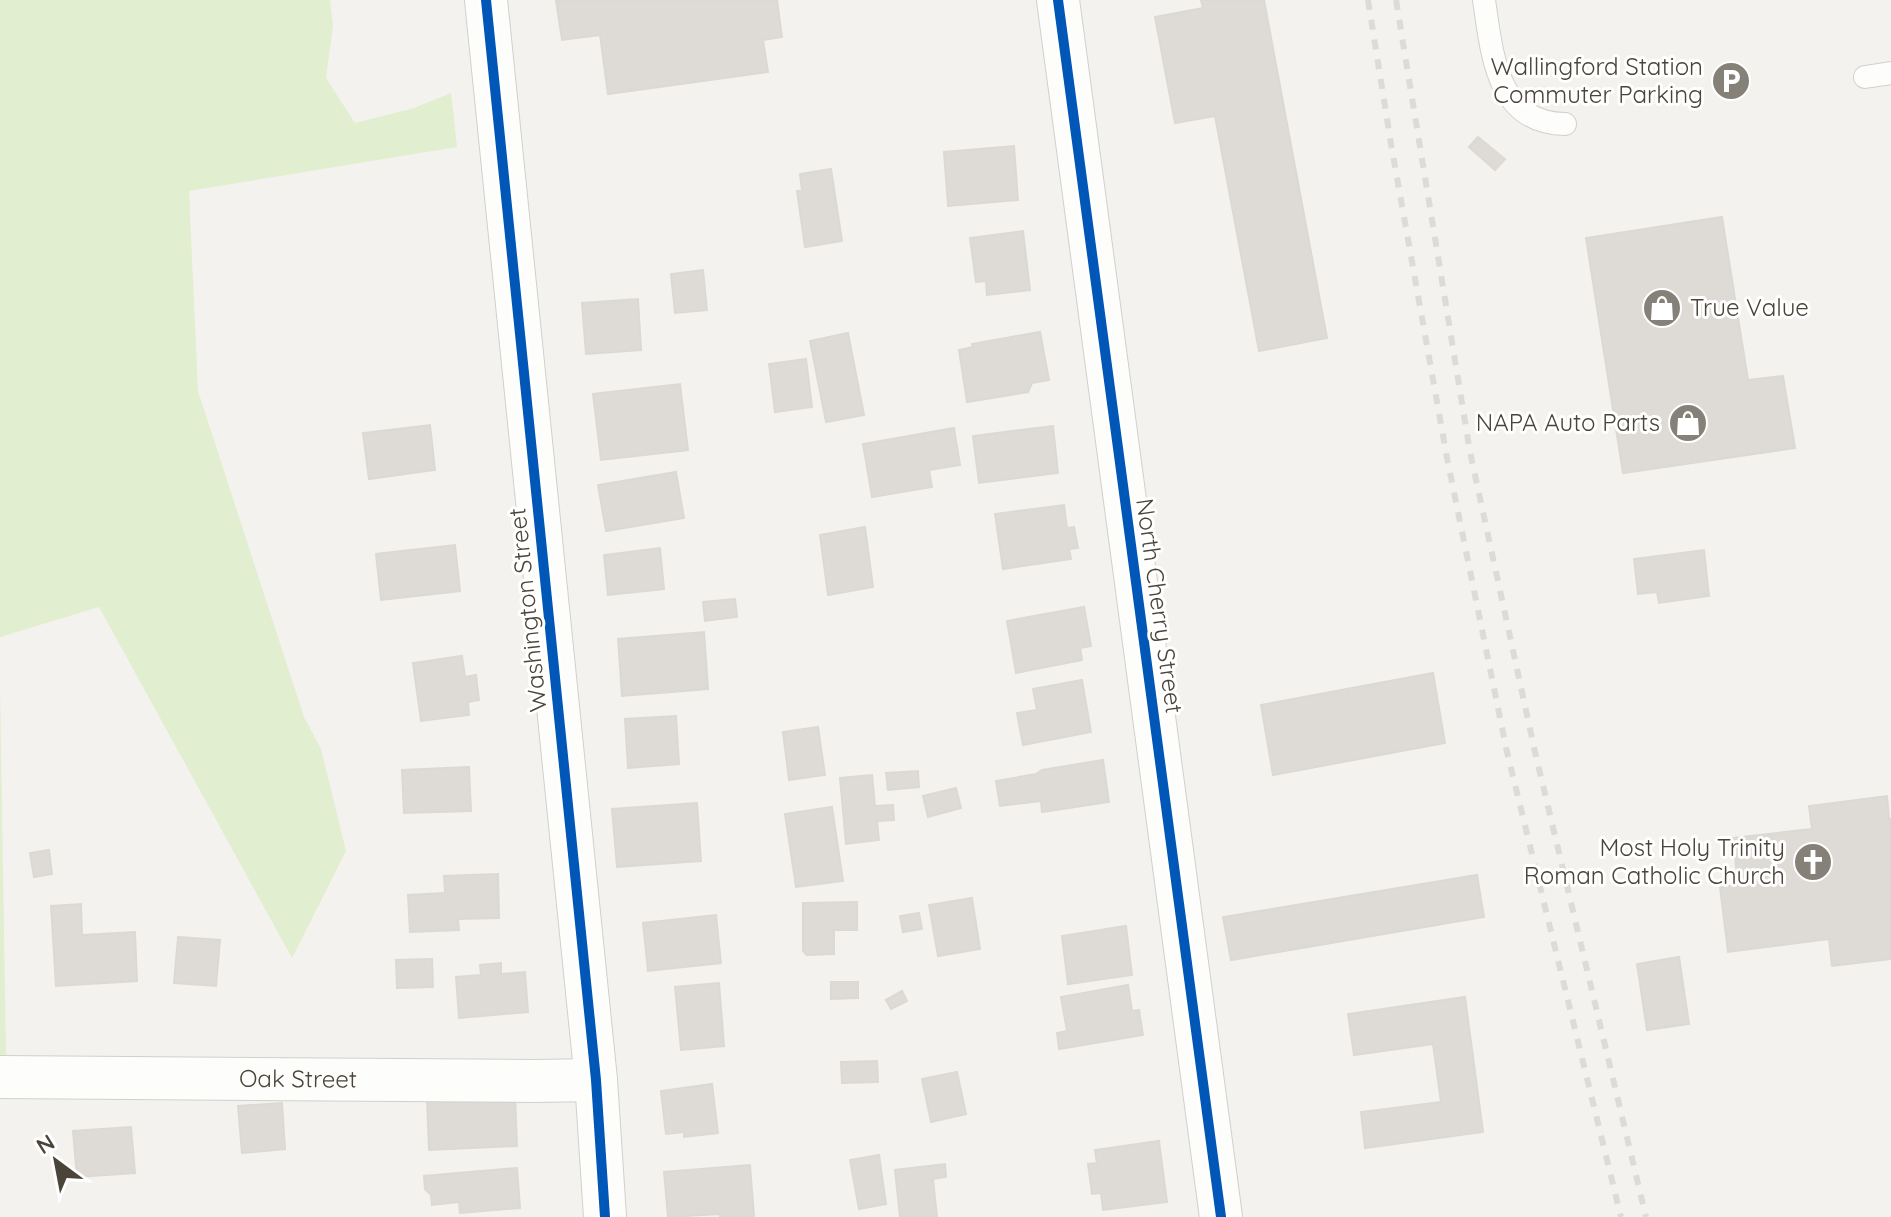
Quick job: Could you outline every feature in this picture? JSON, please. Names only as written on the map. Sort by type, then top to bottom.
[{"type":"street","name":"Washington Street","points":[[486,0],[596,1080],[605,1217]]},
{"type":"street","name":"North Cherry Street","points":[[1058,0],[1221,1217]]},
{"type":"street","name":"Oak Street","points":[[0,1077],[596,1080]]},
{"type":"lane","points":[[1484,0],[1492,54],[1507,93],[1534,118],[1565,124]]},
{"type":"lane","points":[[1865,77],[1891,73]]},
{"type":"green space","points":[[0,0],[330,0],[333,26],[326,78],[355,123],[414,108],[451,93],[457,147],[189,191],[198,391],[304,717],[321,749],[346,851],[292,958],[99,607],[0,637]]},
{"type":"green space","points":[[0,684],[6,1055],[0,1055]]},
{"type":"building","points":[[556,0],[777,0],[782,37],[763,40],[768,72],[608,94],[600,35],[562,40]]},
{"type":"building","points":[[1201,0],[1264,0],[1327,338],[1259,351],[1215,116],[1175,123],[1155,17],[1203,8]]},
{"type":"building","points":[[1478,137],[1505,159],[1495,170],[1469,147]]},
{"type":"building","points":[[1014,146],[1018,200],[948,206],[944,152]]},
{"type":"building","points":[[831,169],[842,241],[805,247],[797,191],[802,191],[800,174]]},
{"type":"building","points":[[1722,217],[1748,380],[1783,376],[1795,448],[1623,473],[1586,238]]},
{"type":"building","points":[[1023,231],[1030,290],[987,295],[986,281],[976,282],[970,238]]},
{"type":"building","points":[[703,270],[707,310],[675,313],[671,274]]},
{"type":"building","points":[[638,299],[641,350],[586,354],[582,303]]},
{"type":"building","points":[[1040,332],[1049,380],[1032,383],[1028,392],[967,402],[959,350],[973,347],[972,344]]},
{"type":"building","points":[[848,333],[864,415],[826,422],[810,341]]},
{"type":"building","points":[[806,359],[812,407],[775,412],[769,364]]},
{"type":"building","points":[[680,384],[688,450],[601,460],[593,394]]},
{"type":"building","points":[[430,425],[435,470],[369,479],[363,433]]},
{"type":"building","points":[[1053,426],[1058,473],[979,483],[973,436]]},
{"type":"building","points":[[954,428],[960,465],[929,470],[932,487],[872,497],[863,444]]},
{"type":"building","points":[[676,472],[684,518],[606,531],[598,485]]},
{"type":"building","points":[[1064,505],[1067,528],[1074,527],[1078,548],[1069,549],[1071,559],[1003,569],[995,514]]},
{"type":"building","points":[[865,527],[873,587],[828,595],[820,535]]},
{"type":"building","points":[[455,545],[460,591],[381,600],[376,554]]},
{"type":"building","points":[[660,548],[664,589],[608,595],[604,555]]},
{"type":"building","points":[[1704,550],[1709,596],[1659,603],[1657,592],[1638,594],[1634,559]]},
{"type":"building","points":[[735,599],[737,617],[705,621],[703,602]]},
{"type":"building","points":[[1084,607],[1091,646],[1080,648],[1082,660],[1016,673],[1007,621]]},
{"type":"building","points":[[704,632],[708,689],[622,696],[618,639]]},
{"type":"building","points":[[462,656],[465,677],[476,675],[479,700],[468,702],[469,715],[421,721],[413,663]]},
{"type":"building","points":[[1433,673],[1445,743],[1273,775],[1261,705]]},
{"type":"building","points":[[1082,680],[1091,732],[1023,745],[1017,713],[1037,710],[1033,689]]},
{"type":"building","points":[[676,716],[679,764],[628,768],[625,719]]},
{"type":"building","points":[[818,727],[825,775],[789,780],[783,732]]},
{"type":"building","points":[[1103,760],[1109,802],[1042,812],[1041,801],[1000,806],[996,781]]},
{"type":"building","points":[[469,767],[471,811],[404,813],[402,770]]},
{"type":"building","points":[[918,771],[919,787],[888,790],[886,773]]},
{"type":"building","points":[[872,775],[875,806],[893,805],[894,820],[877,821],[879,840],[846,844],[840,778]]},
{"type":"building","points":[[956,788],[961,808],[928,817],[923,796]]},
{"type":"building","name":"Most Holy Trinity Roman Catholic Church","points":[[1887,796],[1891,819],[1891,959],[1832,966],[1829,939],[1728,952],[1720,887],[1738,885],[1733,838],[1812,829],[1809,806]]},
{"type":"building","points":[[697,803],[701,861],[617,867],[612,809]]},
{"type":"building","points":[[832,807],[843,881],[796,887],[785,814]]},
{"type":"building","points":[[49,850],[52,874],[34,877],[30,853]]},
{"type":"building","points":[[498,874],[499,918],[458,919],[459,930],[410,932],[408,895],[445,893],[444,876]]},
{"type":"building","points":[[1477,875],[1484,917],[1231,960],[1223,917]]},
{"type":"building","points":[[972,898],[980,949],[938,956],[929,905]]},
{"type":"building","points":[[857,902],[857,930],[834,930],[834,954],[807,955],[803,951],[803,903]]},
{"type":"building","points":[[81,904],[82,935],[135,932],[137,981],[56,986],[51,906]]},
{"type":"building","points":[[919,913],[922,929],[903,932],[900,916]]},
{"type":"building","points":[[716,915],[721,963],[648,971],[643,923]]},
{"type":"building","points":[[1126,926],[1132,975],[1068,984],[1062,936]]},
{"type":"building","points":[[178,937],[220,940],[216,986],[174,983]]},
{"type":"building","points":[[1679,957],[1689,1024],[1647,1030],[1637,964]]},
{"type":"building","points":[[432,959],[433,987],[397,988],[396,960]]},
{"type":"building","points":[[501,963],[501,974],[525,972],[528,1012],[459,1018],[456,977],[481,975],[480,965]]},
{"type":"building","points":[[831,982],[858,982],[858,998],[831,999]]},
{"type":"building","points":[[719,983],[724,1046],[681,1050],[675,987]]},
{"type":"building","points":[[1128,985],[1132,1011],[1139,1010],[1143,1035],[1059,1049],[1057,1033],[1067,1031],[1061,997]]},
{"type":"building","points":[[902,991],[907,1001],[891,1009],[886,1000]]},
{"type":"building","points":[[1465,997],[1483,1132],[1365,1148],[1361,1112],[1441,1102],[1433,1044],[1354,1055],[1348,1014]]},
{"type":"building","points":[[877,1061],[878,1082],[842,1083],[841,1062]]},
{"type":"building","points":[[957,1072],[966,1114],[931,1122],[922,1079]]},
{"type":"building","points":[[712,1084],[718,1133],[684,1137],[684,1132],[666,1134],[661,1091]]},
{"type":"building","points":[[515,1096],[517,1146],[429,1150],[427,1100]]},
{"type":"building","points":[[282,1103],[285,1149],[242,1153],[238,1106]]},
{"type":"building","points":[[131,1127],[135,1173],[77,1177],[73,1131]]},
{"type":"building","points":[[1159,1141],[1167,1202],[1103,1210],[1101,1193],[1092,1194],[1088,1164],[1097,1163],[1095,1150]]},
{"type":"building","points":[[879,1155],[886,1204],[859,1209],[850,1160]]},
{"type":"building","points":[[945,1164],[946,1177],[933,1179],[937,1217],[900,1217],[895,1170]]},
{"type":"building","points":[[750,1165],[754,1217],[720,1217],[720,1214],[668,1217],[664,1172]]},
{"type":"building","points":[[517,1168],[520,1208],[460,1213],[459,1202],[432,1205],[431,1195],[425,1189],[424,1176]]},
{"type":"railway","points":[[1368,0],[1447,458],[1507,752],[1621,1217]]},
{"type":"railway","points":[[1396,0],[1470,452],[1535,752],[1646,1217]]},
{"type":"cycle path","points":[[486,0],[596,1080],[605,1217]]},
{"type":"cycle path","points":[[1058,0],[1221,1217]]},
{"type":"place","name":"Wallingford Station Commuter Parking","points":[[1731,81]]},
{"type":"place","name":"True Value","points":[[1662,308]]},
{"type":"place","name":"NAPA Auto Parts","points":[[1688,423]]},
{"type":"place","name":"Most Holy Trinity Roman Catholic Church","points":[[1813,862]]}]
